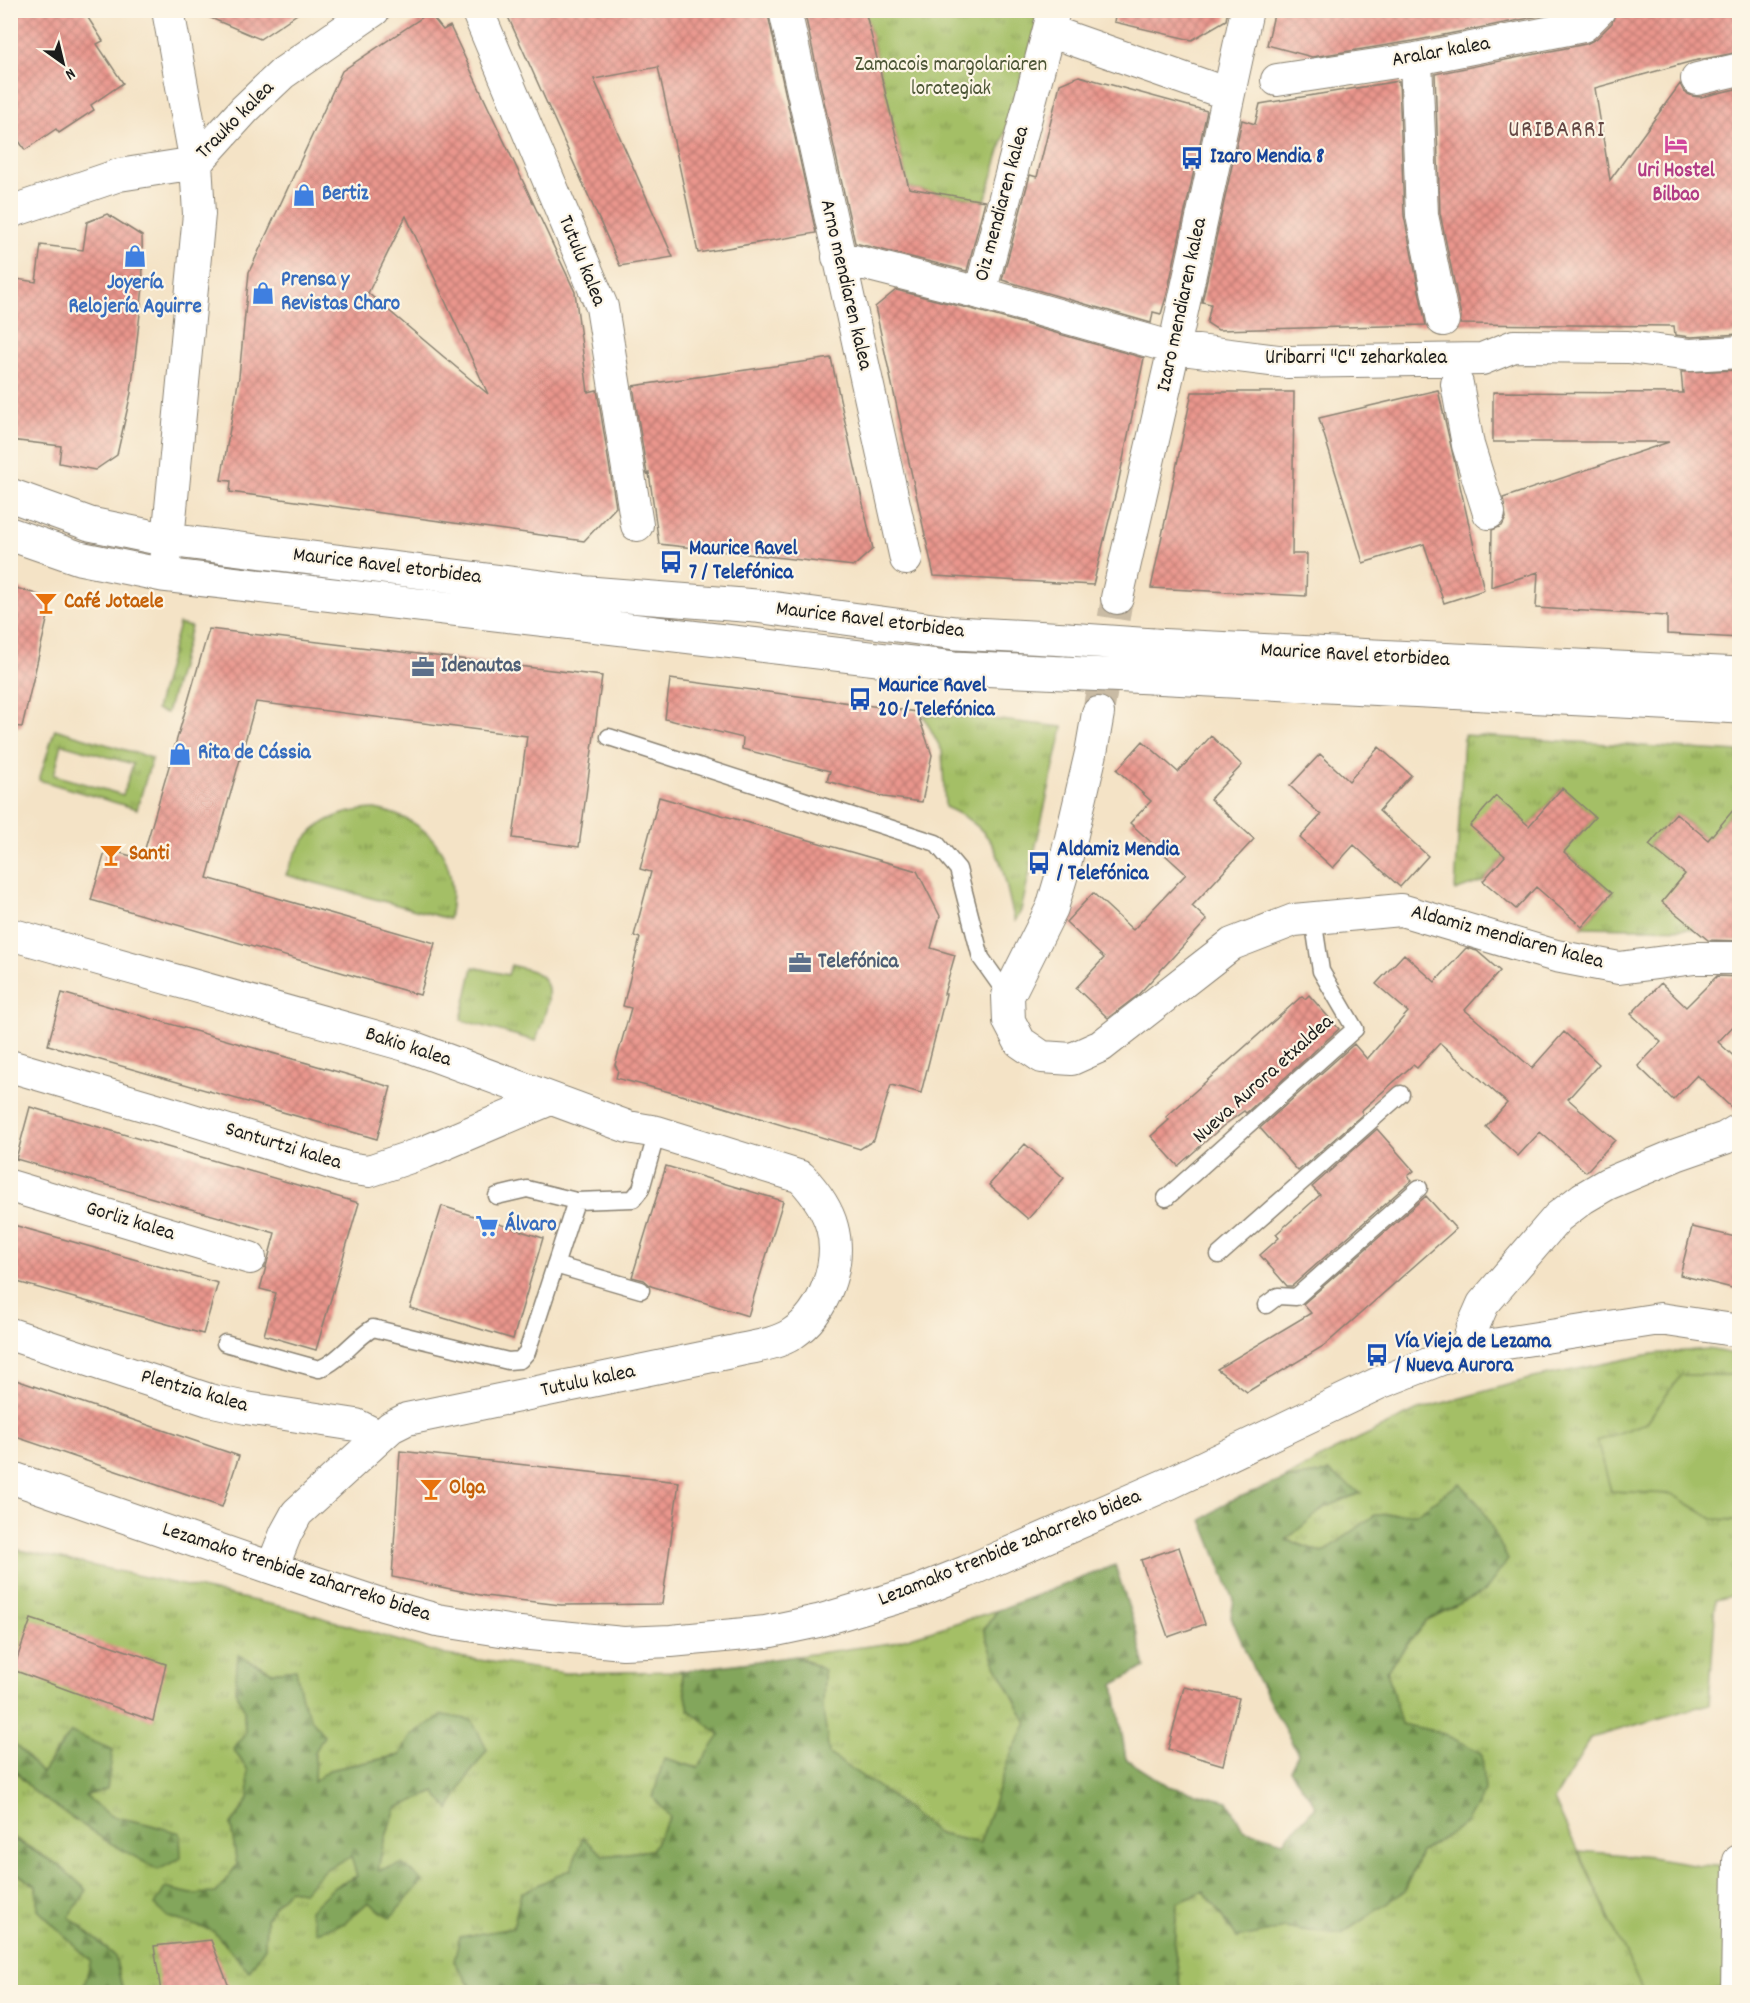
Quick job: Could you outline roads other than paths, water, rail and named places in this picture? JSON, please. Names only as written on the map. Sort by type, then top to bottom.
[{"type":"main road","name":"Maurice Ravel etorbidea","points":[[10,495],[90,524],[168,540],[589,592],[756,606],[956,633],[1067,639],[1152,661],[1740,707]]},
{"type":"main road","name":"Maurice Ravel etorbidea","points":[[10,534],[79,558],[163,575],[954,668],[1064,673],[1152,661],[1325,655],[1740,674]]},
{"type":"street","points":[[163,575],[199,214],[196,163],[168,10]]},
{"type":"street","name":"Trauko kalea","points":[[10,212],[119,175],[196,163],[245,109],[283,73],[374,10]]},
{"type":"street","name":"Tutulu kalea","points":[[477,10],[602,307],[637,525]]},
{"type":"street","name":"Arno mendiaren kalea","points":[[785,10],[906,559]]},
{"type":"street","name":"Izaro mendiaren kalea","points":[[1117,598],[1247,10]]},
{"type":"street","name":"Aralar kalea","points":[[1277,80],[1416,58],[1583,26],[1599,10]]},
{"type":"street","points":[[1051,21],[1228,94]]},
{"type":"street","name":"Oiz mendiaren kalea","points":[[980,293],[1051,21]]},
{"type":"street","points":[[1416,58],[1422,215],[1443,320]]},
{"type":"street","points":[[1697,79],[1740,69]]},
{"type":"street","name":"Uribarri \"C\" zeharkalea","points":[[838,257],[980,293],[1174,348],[1287,362],[1482,359],[1514,346],[1628,347],[1690,355],[1740,352]]},
{"type":"street","points":[[1458,384],[1468,445],[1489,513]]},
{"type":"street","points":[[1008,996],[1055,897],[1091,753],[1098,713]]},
{"type":"street","name":"Aldamiz mendiaren kalea","points":[[1008,996],[1009,1021],[1020,1042],[1042,1058],[1072,1059],[1101,1046],[1232,944],[1294,920],[1401,910],[1556,956],[1619,968],[1695,958],[1740,960]]},
{"type":"street","name":"Bakio kalea","points":[[10,934],[409,1046],[628,1127],[657,1132],[801,1177]]},
{"type":"street","name":"Santurtzi kalea","points":[[10,1066],[347,1168],[369,1171],[425,1152],[550,1099]]},
{"type":"street","points":[[1467,1349],[1482,1304],[1558,1216],[1607,1184],[1676,1155],[1735,1138]]},
{"type":"street","name":"Tutulu kalea","points":[[272,1568],[297,1513],[391,1427],[407,1419],[731,1352],[777,1341],[792,1334],[807,1322],[820,1304],[831,1277],[833,1260],[833,1230],[829,1219],[814,1191],[801,1177]]},
{"type":"street","name":"Gorliz kalea","points":[[10,1186],[250,1258]]},
{"type":"street","name":"Lezamako trenbide zaharreko bidea","points":[[10,1477],[272,1568],[383,1605],[437,1620],[520,1633],[623,1643],[766,1632],[868,1608],[966,1572],[1170,1483],[1379,1383],[1467,1349],[1660,1319],[1740,1331]]},
{"type":"street","name":"Plentzia kalea","points":[[10,1334],[209,1400],[356,1425],[380,1437]]},
{"type":"street","points":[[1737,1991],[1739,1861]]},
{"type":"lane","points":[[609,737],[936,843],[958,869],[981,958],[1008,996]]},
{"type":"lane","name":"Nueva Aurora etxaldea","points":[[1166,1198],[1355,1029],[1321,971],[1313,918]]},
{"type":"lane","points":[[1219,1255],[1401,1095]]},
{"type":"lane","points":[[497,1196],[527,1189],[576,1201],[633,1199],[640,1189],[657,1132]]},
{"type":"lane","points":[[1266,1305],[1278,1296],[1296,1297],[1419,1188]]},
{"type":"lane","points":[[225,1343],[319,1369],[332,1364],[359,1336],[373,1329],[508,1361],[520,1360],[526,1352],[576,1201]]},
{"type":"lane","points":[[555,1265],[641,1290]]},
{"type":"tunnel","points":[[1098,713],[1117,598]]},
{"type":"place","name":"Uri Hostel Bilbao","points":[[1676,144]]},
{"type":"place","name":"Izaro Mendia 8","points":[[1192,158]]},
{"type":"place","name":"Bertiz","points":[[304,195]]},
{"type":"place","name":"Joyería Relojería Aguirre","points":[[135,256]]},
{"type":"place","name":"Prensa y Revistas Charo","points":[[263,293]]},
{"type":"place","name":"Maurice Ravel 7 / Telefónica","points":[[671,562]]},
{"type":"place","name":"Café Jotaele","points":[[46,603]]},
{"type":"place","name":"Idenautas","points":[[423,667]]},
{"type":"place","name":"Maurice Ravel 20 / Telefónica","points":[[860,699]]},
{"type":"place","name":"Rita de Cássia","points":[[180,754]]},
{"type":"place","name":"Santi","points":[[111,855]]},
{"type":"place","name":"Aldamiz Mendia / Telefónica","points":[[1039,863]]},
{"type":"place","name":"Telefónica","points":[[800,963]]},
{"type":"place","name":"Álvaro","points":[[487,1226]]},
{"type":"place","name":"Vía Vieja de Lezama / Nueva Aurora","points":[[1377,1355]]},
{"type":"place","name":"Olga","points":[[431,1489]]},
{"type":"district","name":"URIBARRI","points":[[1557,131]]},
{"type":"park label","name":"Zamacois margolariaren lorategiak","points":[[951,78]]}]
